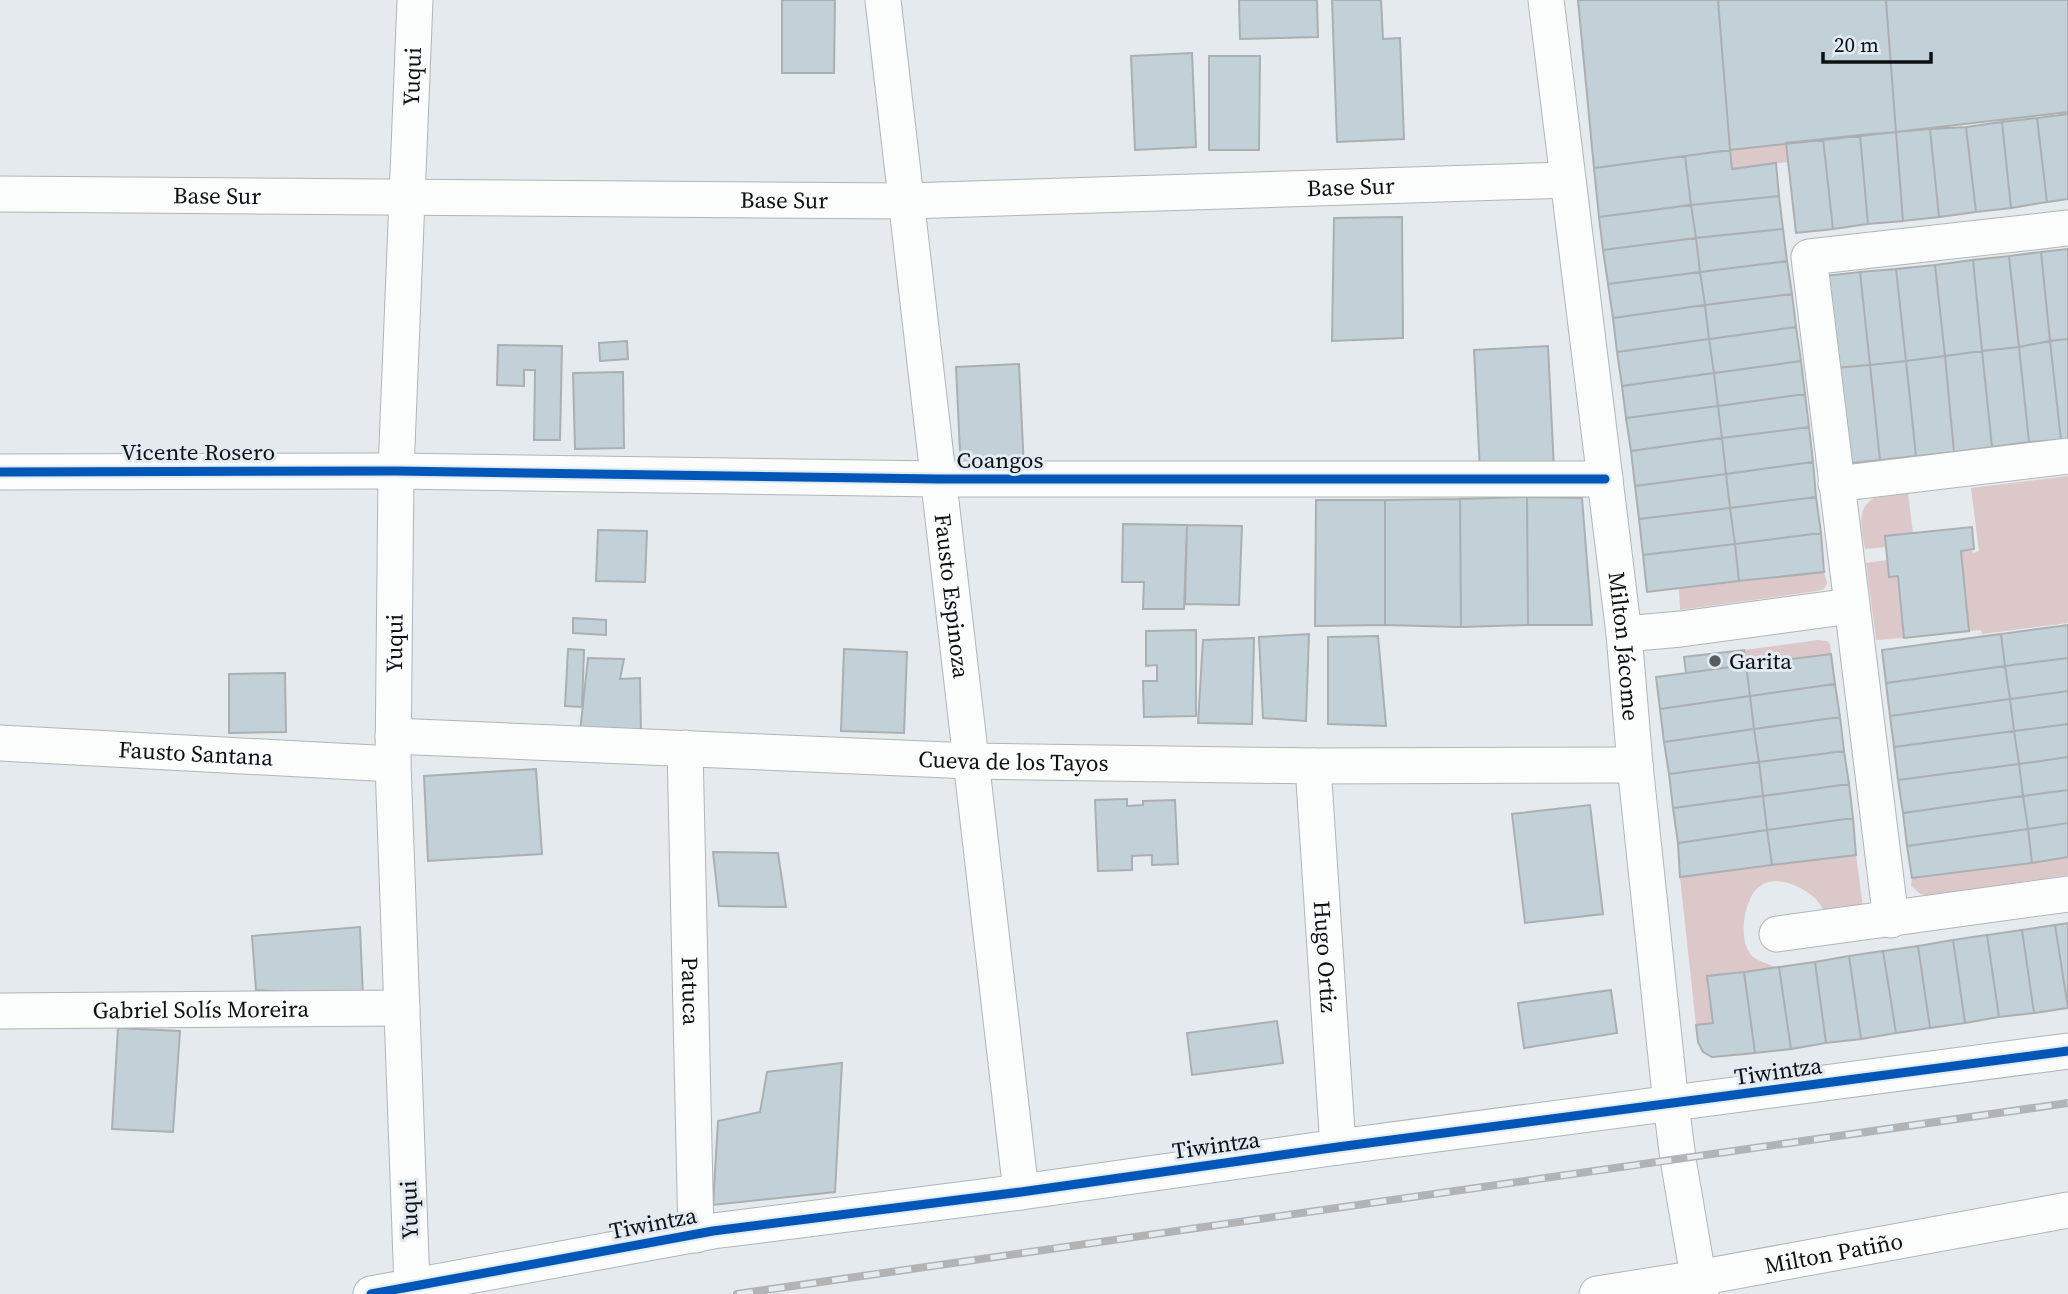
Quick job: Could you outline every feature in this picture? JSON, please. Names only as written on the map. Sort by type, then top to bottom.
[{"type":"street","name":"Yuqui","points":[[412,1287],[393,750],[396,471],[415,0]]},
{"type":"street","name":"Fausto Espinoza","points":[[883,0],[1021,1192]]},
{"type":"street","name":"Milton Jácome","points":[[1546,0],[1624,634],[1671,1104],[1700,1286]]},
{"type":"street","name":"Base Sur","points":[[0,194],[907,201],[1567,180]]},
{"type":"street","points":[[1891,920],[1809,257],[2068,228]]},
{"type":"street","points":[[1836,484],[2068,456]]},
{"type":"street","name":"Coangos","points":[[396,471],[939,479],[1605,479]]},
{"type":"street","name":"Vicente Rosero","points":[[0,472],[396,471]]},
{"type":"street","points":[[1624,634],[1851,606]]},
{"type":"street","name":"Fausto Santana","points":[[0,743],[393,750]]},
{"type":"street","name":"Cueva de los Tayos","points":[[393,750],[685,748],[971,761],[1313,766],[1635,765]]},
{"type":"street","name":"Patuca","points":[[685,748],[696,1235]]},
{"type":"street","name":"Hugo Ortiz","points":[[1313,766],[1338,1147]]},
{"type":"street","points":[[1777,934],[2068,894]]},
{"type":"street","name":"Gabriel Solís Moreira","points":[[0,1012],[402,1007]]},
{"type":"street","name":"Tiwintza","points":[[372,1294],[696,1235],[2068,1051]]},
{"type":"street","name":"Milton Patiño","points":[[1597,1294],[1700,1286],[2068,1210]]},
{"type":"shaded area","points":[[1786,143],[1788,162],[1732,169],[1730,150]]},
{"type":"shaded area","points":[[2068,476],[2068,623],[1982,634],[1981,630],[1969,631],[1961,551],[1979,551],[1971,488]]},
{"type":"shaded area","points":[[1908,493],[1913,533],[1886,547],[1865,549],[1861,521],[1864,508],[1874,498]]},
{"type":"shaded area","points":[[1888,560],[1890,577],[1898,576],[1904,638],[1876,640],[1866,563]]},
{"type":"shaded area","points":[[1824,572],[1827,583],[1824,589],[1817,591],[1680,610],[1679,589]]},
{"type":"shaded area","points":[[1818,640],[1830,644],[1831,654],[1746,665],[1744,650]]},
{"type":"shaded area","points":[[1856,855],[1863,907],[1825,912],[1806,891],[1780,881],[1766,883],[1754,892],[1744,920],[1747,949],[1752,956],[1777,968],[1707,976],[1713,1023],[1696,1025],[1680,877]]},
{"type":"shaded area","points":[[2068,857],[2068,875],[1926,896],[1911,886],[1912,878]]},
{"type":"building","points":[[782,0],[835,0],[834,73],[782,73]]},
{"type":"building","points":[[1239,0],[1317,0],[1318,37],[1240,39]]},
{"type":"building","points":[[1332,0],[1381,0],[1383,39],[1400,38],[1404,139],[1337,142]]},
{"type":"building","points":[[1578,0],[1718,0],[1730,150],[1594,168]]},
{"type":"building","points":[[1718,0],[1886,0],[1896,132],[1730,150]]},
{"type":"building","points":[[1886,0],[2068,0],[2068,112],[1896,132]]},
{"type":"building","points":[[1192,53],[1196,147],[1135,150],[1131,56]]},
{"type":"building","points":[[1209,56],[1260,56],[1259,150],[1209,150]]},
{"type":"building","points":[[2068,114],[2068,199],[2047,202],[2037,118]]},
{"type":"building","points":[[2037,118],[2047,202],[2011,208],[2002,122]]},
{"type":"building","points":[[2002,122],[2011,208],[1976,212],[1966,127]]},
{"type":"building","points":[[1966,127],[1976,212],[1939,217],[1930,129]]},
{"type":"building","points":[[1930,129],[1939,217],[1903,221],[1896,132]]},
{"type":"building","points":[[1896,132],[1903,221],[1868,224],[1860,135]]},
{"type":"building","points":[[1860,135],[1868,224],[1833,229],[1823,139]]},
{"type":"building","points":[[1823,139],[1833,229],[1796,233],[1786,143]]},
{"type":"building","points":[[1730,150],[1732,169],[1776,163],[1779,196],[1691,205],[1685,156]]},
{"type":"building","points":[[1685,156],[1691,205],[1599,217],[1594,168]]},
{"type":"building","points":[[1779,196],[1783,229],[1696,238],[1691,205]]},
{"type":"building","points":[[1691,205],[1696,238],[1603,250],[1599,217]]},
{"type":"building","points":[[1402,217],[1403,338],[1332,341],[1334,218]]},
{"type":"building","points":[[1783,229],[1787,261],[1700,272],[1696,238]]},
{"type":"building","points":[[1696,238],[1700,272],[1608,284],[1603,250]]},
{"type":"building","points":[[2068,249],[2068,339],[2050,341],[2041,252]]},
{"type":"building","points":[[2041,252],[2050,341],[2019,347],[2009,256]]},
{"type":"building","points":[[2009,256],[2019,347],[1982,351],[1973,260]]},
{"type":"building","points":[[1973,260],[1982,351],[1945,356],[1935,265]]},
{"type":"building","points":[[1787,261],[1792,294],[1705,305],[1700,272]]},
{"type":"building","points":[[1935,265],[1945,356],[1906,361],[1896,269]]},
{"type":"building","points":[[1896,269],[1906,361],[1870,365],[1860,272]]},
{"type":"building","points":[[1700,272],[1705,305],[1613,318],[1608,284]]},
{"type":"building","points":[[1860,272],[1870,365],[1834,368],[1825,276]]},
{"type":"building","points":[[1792,294],[1796,327],[1709,339],[1705,305]]},
{"type":"building","points":[[1705,305],[1709,339],[1617,352],[1613,318]]},
{"type":"building","points":[[1796,327],[1801,361],[1714,373],[1709,339]]},
{"type":"building","points":[[1709,339],[1714,373],[1622,386],[1617,352]]},
{"type":"building","points":[[2068,339],[2068,439],[2061,440],[2050,341]]},
{"type":"building","points":[[627,341],[628,359],[600,361],[599,343]]},
{"type":"building","points":[[2050,341],[2061,440],[2029,442],[2019,347]]},
{"type":"building","points":[[498,345],[562,346],[560,440],[534,440],[535,370],[524,370],[524,386],[497,385]]},
{"type":"building","points":[[1548,346],[1554,469],[1480,472],[1474,350]]},
{"type":"building","points":[[2019,347],[2029,442],[1992,447],[1982,351]]},
{"type":"building","points":[[1982,351],[1992,447],[1954,452],[1945,356]]},
{"type":"building","points":[[1945,356],[1954,452],[1916,456],[1906,361]]},
{"type":"building","points":[[1801,361],[1805,394],[1718,406],[1714,373]]},
{"type":"building","points":[[1906,361],[1916,456],[1880,460],[1870,365]]},
{"type":"building","points":[[1019,364],[1024,469],[961,472],[956,367]]},
{"type":"building","points":[[1870,365],[1880,460],[1844,464],[1834,368]]},
{"type":"building","points":[[623,372],[624,448],[575,449],[573,373]]},
{"type":"building","points":[[1714,373],[1718,406],[1626,418],[1622,386]]},
{"type":"building","points":[[1805,394],[1809,427],[1722,438],[1718,406]]},
{"type":"building","points":[[1718,406],[1722,438],[1631,451],[1626,418]]},
{"type":"building","points":[[1809,427],[1813,462],[1726,474],[1722,438]]},
{"type":"building","points":[[1722,438],[1726,474],[1635,486],[1631,451]]},
{"type":"building","points":[[1813,462],[1816,497],[1730,508],[1726,474]]},
{"type":"building","points":[[1726,474],[1730,508],[1639,519],[1635,486]]},
{"type":"building","points":[[1527,497],[1582,498],[1592,625],[1528,625]]},
{"type":"building","points":[[1527,497],[1528,625],[1461,627],[1460,499]]},
{"type":"building","points":[[1816,497],[1821,533],[1735,544],[1730,508]]},
{"type":"building","points":[[1460,499],[1461,627],[1385,625],[1385,500]]},
{"type":"building","points":[[1316,500],[1385,500],[1385,625],[1315,626]]},
{"type":"building","points":[[1730,508],[1735,544],[1643,555],[1639,519]]},
{"type":"building","points":[[1123,524],[1187,525],[1184,609],[1143,609],[1144,582],[1122,582]]},
{"type":"building","points":[[1187,525],[1242,526],[1239,605],[1185,604]]},
{"type":"building","points":[[1972,527],[1974,549],[1961,551],[1969,631],[1904,638],[1898,576],[1889,577],[1885,536]]},
{"type":"building","points":[[598,530],[647,531],[645,582],[596,581]]},
{"type":"building","points":[[1821,533],[1824,572],[1739,581],[1735,544]]},
{"type":"building","points":[[1735,544],[1739,581],[1647,592],[1643,555]]},
{"type":"building","points":[[573,618],[606,620],[606,635],[573,633]]},
{"type":"building","points":[[2068,625],[2068,658],[2005,666],[2001,634]]},
{"type":"building","points":[[1196,630],[1196,716],[1144,717],[1143,681],[1157,681],[1157,665],[1146,666],[1146,631]]},
{"type":"building","points":[[1309,634],[1306,721],[1263,718],[1259,637]]},
{"type":"building","points":[[2001,634],[2005,666],[1886,683],[1882,650]]},
{"type":"building","points":[[1378,636],[1386,726],[1328,724],[1328,637]]},
{"type":"building","points":[[1254,638],[1252,724],[1198,723],[1203,640]]},
{"type":"building","points":[[568,649],[584,650],[582,707],[565,706]]},
{"type":"building","points":[[844,649],[907,652],[904,733],[841,731]]},
{"type":"building","name":"Garita","points":[[1744,650],[1746,665],[1686,673],[1684,657]]},
{"type":"building","points":[[1831,654],[1835,684],[1750,696],[1746,665]]},
{"type":"building","points":[[588,658],[624,659],[620,679],[640,678],[641,736],[580,732]]},
{"type":"building","points":[[2068,658],[2068,691],[2010,699],[2005,666]]},
{"type":"building","points":[[1746,665],[1750,696],[1660,709],[1656,677]]},
{"type":"building","points":[[2005,666],[2010,699],[1890,716],[1886,683]]},
{"type":"building","points":[[285,673],[286,732],[229,733],[229,674]]},
{"type":"building","points":[[1835,684],[1840,717],[1754,729],[1750,696]]},
{"type":"building","points":[[2068,691],[2068,724],[2014,731],[2010,699]]},
{"type":"building","points":[[1750,696],[1754,729],[1664,742],[1660,709]]},
{"type":"building","points":[[2010,699],[2014,731],[1894,747],[1890,716]]},
{"type":"building","points":[[1840,717],[1844,751],[1759,762],[1754,729]]},
{"type":"building","points":[[2068,724],[2068,757],[2019,764],[2014,731]]},
{"type":"building","points":[[1754,729],[1759,762],[1669,774],[1664,742]]},
{"type":"building","points":[[2014,731],[2019,764],[1898,780],[1894,747]]},
{"type":"building","points":[[1844,751],[1849,784],[1763,796],[1759,762]]},
{"type":"building","points":[[2068,757],[2068,790],[2023,796],[2019,764]]},
{"type":"building","points":[[1759,762],[1763,796],[1673,808],[1669,774]]},
{"type":"building","points":[[2019,764],[2023,796],[1903,813],[1898,780]]},
{"type":"building","points":[[536,769],[542,854],[428,861],[424,776]]},
{"type":"building","points":[[1849,784],[1853,818],[1767,830],[1763,796]]},
{"type":"building","points":[[2068,790],[2068,823],[2028,829],[2023,796]]},
{"type":"building","points":[[1763,796],[1767,830],[1678,843],[1673,808]]},
{"type":"building","points":[[2023,796],[2028,829],[1907,846],[1903,813]]},
{"type":"building","points":[[1127,799],[1127,806],[1143,805],[1143,801],[1175,800],[1178,864],[1152,865],[1152,855],[1132,856],[1132,870],[1098,871],[1095,800]]},
{"type":"building","points":[[1590,805],[1603,914],[1525,923],[1512,814]]},
{"type":"building","points":[[1853,818],[1856,855],[1772,865],[1767,830]]},
{"type":"building","points":[[2068,823],[2068,857],[2032,863],[2028,829]]},
{"type":"building","points":[[2028,829],[2032,863],[1912,878],[1907,846]]},
{"type":"building","points":[[1767,830],[1772,865],[1680,877],[1678,843]]},
{"type":"building","points":[[713,852],[778,853],[786,907],[719,906]]},
{"type":"building","points":[[2068,923],[2068,1008],[2055,925]]},
{"type":"building","points":[[2055,925],[2068,1008],[2034,1013],[2022,930]]},
{"type":"building","points":[[360,927],[363,997],[256,990],[252,936]]},
{"type":"building","points":[[2022,930],[2034,1013],[1999,1017],[1987,935]]},
{"type":"building","points":[[1987,935],[1999,1017],[1965,1023],[1953,940]]},
{"type":"building","points":[[1953,940],[1965,1023],[1930,1028],[1918,946]]},
{"type":"building","points":[[1918,946],[1930,1028],[1896,1033],[1883,951]]},
{"type":"building","points":[[1883,951],[1896,1033],[1861,1039],[1849,956]]},
{"type":"building","points":[[1849,956],[1861,1039],[1826,1043],[1815,962]]},
{"type":"building","points":[[1815,962],[1826,1043],[1791,1049],[1779,967]]},
{"type":"building","points":[[1779,967],[1791,1049],[1755,1053],[1744,972]]},
{"type":"building","points":[[1744,972],[1755,1053],[1712,1057],[1703,1052],[1698,1042],[1696,1025],[1713,1023],[1707,976]]},
{"type":"building","points":[[1611,990],[1617,1033],[1524,1048],[1518,1003]]},
{"type":"building","points":[[1277,1021],[1283,1063],[1192,1075],[1187,1033]]},
{"type":"building","points":[[118,1028],[180,1031],[173,1132],[112,1129]]},
{"type":"building","points":[[842,1063],[835,1192],[713,1205],[718,1121],[760,1112],[767,1072]]},
{"type":"railway","points":[[737,1294],[2068,1103]]},
{"type":"cycle path","points":[[0,472],[396,471],[939,479],[1605,479]]},
{"type":"cycle path","points":[[371,1294],[713,1231],[2068,1051]]},
{"type":"place","name":"Garita","points":[[1715,661]]}]
